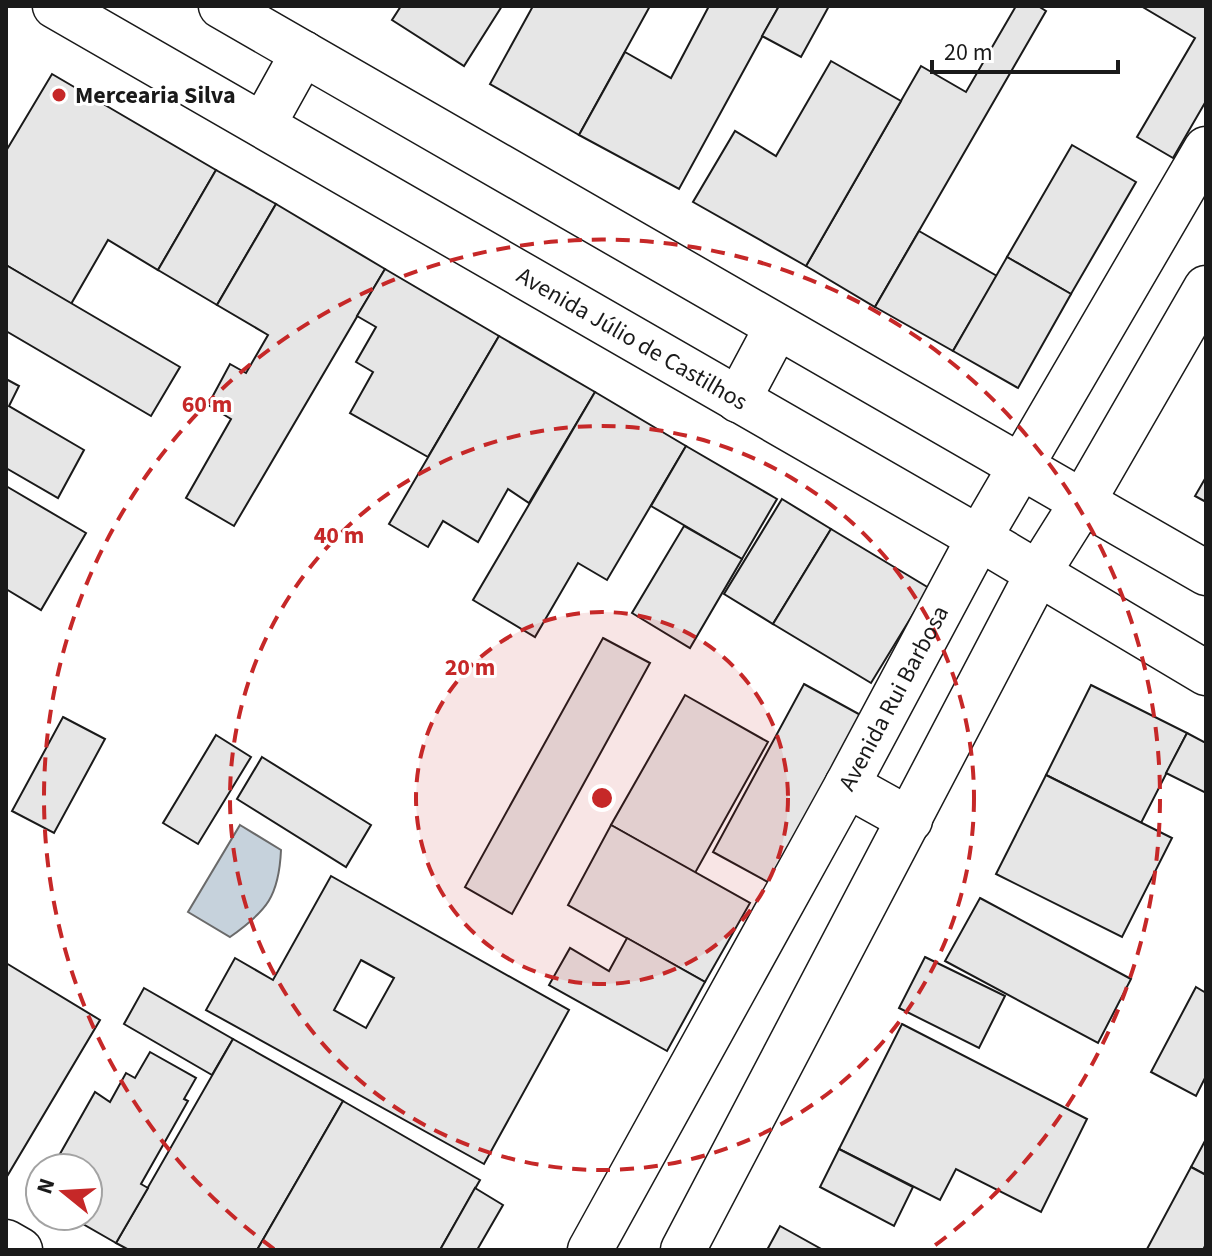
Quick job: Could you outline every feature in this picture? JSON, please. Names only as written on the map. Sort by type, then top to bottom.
[{"type":"street","name":"Avenida Júlio de Castilhos","points":[[55,6],[979,538],[1206,673]]},
{"type":"street","points":[[221,6],[1206,573]]},
{"type":"street","points":[[263,125],[303,53]]},
{"type":"street","name":"Avenida Rui Barbosa","points":[[590,1250],[847,785],[979,538],[1206,149]]},
{"type":"street","points":[[683,1250],[1038,573],[1206,288]]},
{"type":"street","points":[[738,400],[777,327]]},
{"type":"street","points":[[847,785],[910,820]]},
{"type":"street","points":[[6,1242],[20,1250]]},
{"type":"shaded area","points":[[240,825],[281,850],[280,866],[269,901],[230,937],[188,912]]},
{"type":"building","points":[[401,6],[502,6],[464,66],[392,20]]},
{"type":"building","points":[[533,6],[650,6],[579,135],[490,84]]},
{"type":"building","points":[[709,6],[779,6],[679,189],[579,135],[625,52],[671,78]]},
{"type":"building","points":[[779,6],[829,6],[801,57],[762,36]]},
{"type":"building","points":[[1016,6],[1038,6],[1046,11],[875,307],[806,266],[921,66],[966,92]]},
{"type":"building","points":[[1141,6],[1206,6],[1206,101],[1173,158],[1137,137],[1195,38]]},
{"type":"building","points":[[831,61],[901,101],[806,266],[693,202],[735,131],[776,156]]},
{"type":"building","points":[[52,74],[216,170],[158,270],[108,240],[71,304],[6,265],[6,151]]},
{"type":"building","points":[[1072,145],[1136,182],[1071,294],[1007,257]]},
{"type":"building","points":[[216,170],[276,204],[217,305],[158,270]]},
{"type":"building","points":[[276,204],[385,269],[234,526],[186,498],[231,419],[208,405],[230,364],[246,373],[268,335],[217,305]]},
{"type":"building","points":[[919,231],[997,276],[953,351],[875,307]]},
{"type":"building","points":[[1007,257],[1071,294],[1018,388],[953,351]]},
{"type":"building","points":[[6,265],[180,367],[151,416],[6,331]]},
{"type":"building","points":[[385,269],[499,336],[428,457],[350,413],[373,372],[356,362],[376,327],[357,316]]},
{"type":"building","points":[[499,336],[595,392],[529,503],[508,489],[478,542],[443,521],[428,547],[389,524]]},
{"type":"building","points":[[6,379],[19,386],[9,406],[84,450],[58,498],[6,468]]},
{"type":"building","points":[[595,392],[686,446],[607,580],[578,563],[535,637],[473,600]]},
{"type":"building","points":[[686,446],[777,499],[742,559],[651,506]]},
{"type":"building","points":[[1206,477],[1206,502],[1195,496]]},
{"type":"building","points":[[6,486],[86,533],[41,610],[6,589]]},
{"type":"building","points":[[782,499],[831,529],[773,624],[724,594]]},
{"type":"building","points":[[684,526],[742,559],[690,648],[632,613]]},
{"type":"building","points":[[831,529],[929,588],[871,683],[773,624]]},
{"type":"building","points":[[603,638],[650,663],[512,914],[465,887]]},
{"type":"building","points":[[804,684],[866,718],[775,886],[713,852]]},
{"type":"building","points":[[1091,685],[1187,733],[1141,823],[1046,775]]},
{"type":"building","points":[[685,695],[768,742],[695,873],[611,825]]},
{"type":"building","points":[[63,717],[105,739],[54,833],[12,811]]},
{"type":"building","points":[[1187,733],[1206,743],[1206,793],[1166,773]]},
{"type":"building","points":[[216,735],[251,757],[198,844],[163,823]]},
{"type":"building","points":[[262,757],[371,825],[346,867],[237,799]]},
{"type":"building","points":[[1046,775],[1172,838],[1122,937],[996,874]]},
{"type":"building","points":[[611,825],[750,903],[705,982],[568,905]]},
{"type":"building","points":[[331,876],[569,1010],[484,1164],[206,1010],[235,958],[273,980]],"holes":[[[361,960],[394,978],[366,1028],[334,1010]]]},
{"type":"building","points":[[980,898],[1131,979],[1098,1043],[945,961]]},
{"type":"building","points":[[627,938],[705,982],[667,1051],[549,985],[570,948],[609,971]]},
{"type":"building","points":[[925,957],[1005,996],[979,1048],[899,1008]]},
{"type":"building","points":[[6,963],[100,1020],[6,1178]]},
{"type":"building","points":[[1196,987],[1206,993],[1206,1076],[1196,1096],[1151,1072]]},
{"type":"building","points":[[144,988],[233,1039],[212,1075],[124,1024]]},
{"type":"building","points":[[902,1024],[1087,1119],[1041,1212],[956,1169],[940,1200],[839,1149]]},
{"type":"building","points":[[233,1039],[343,1101],[257,1250],[129,1250],[116,1243]]},
{"type":"building","points":[[150,1052],[196,1078],[184,1099],[188,1101],[141,1184],[148,1188],[116,1243],[97,1232],[104,1232],[104,1152],[61,1152],[95,1092],[110,1102],[126,1073],[135,1078]]},
{"type":"building","points":[[343,1101],[480,1180],[440,1250],[257,1250]]},
{"type":"building","points":[[1206,1139],[1206,1175],[1191,1167]]},
{"type":"building","points":[[839,1149],[913,1187],[894,1226],[820,1187]]},
{"type":"building","points":[[1191,1167],[1206,1175],[1206,1244],[1203,1250],[1147,1249]]},
{"type":"building","points":[[475,1188],[503,1205],[477,1250],[440,1250]]},
{"type":"building","points":[[780,1226],[823,1250],[767,1250]]},
{"type":"place","name":"Mercearia Silva","points":[[59,95]]}]
